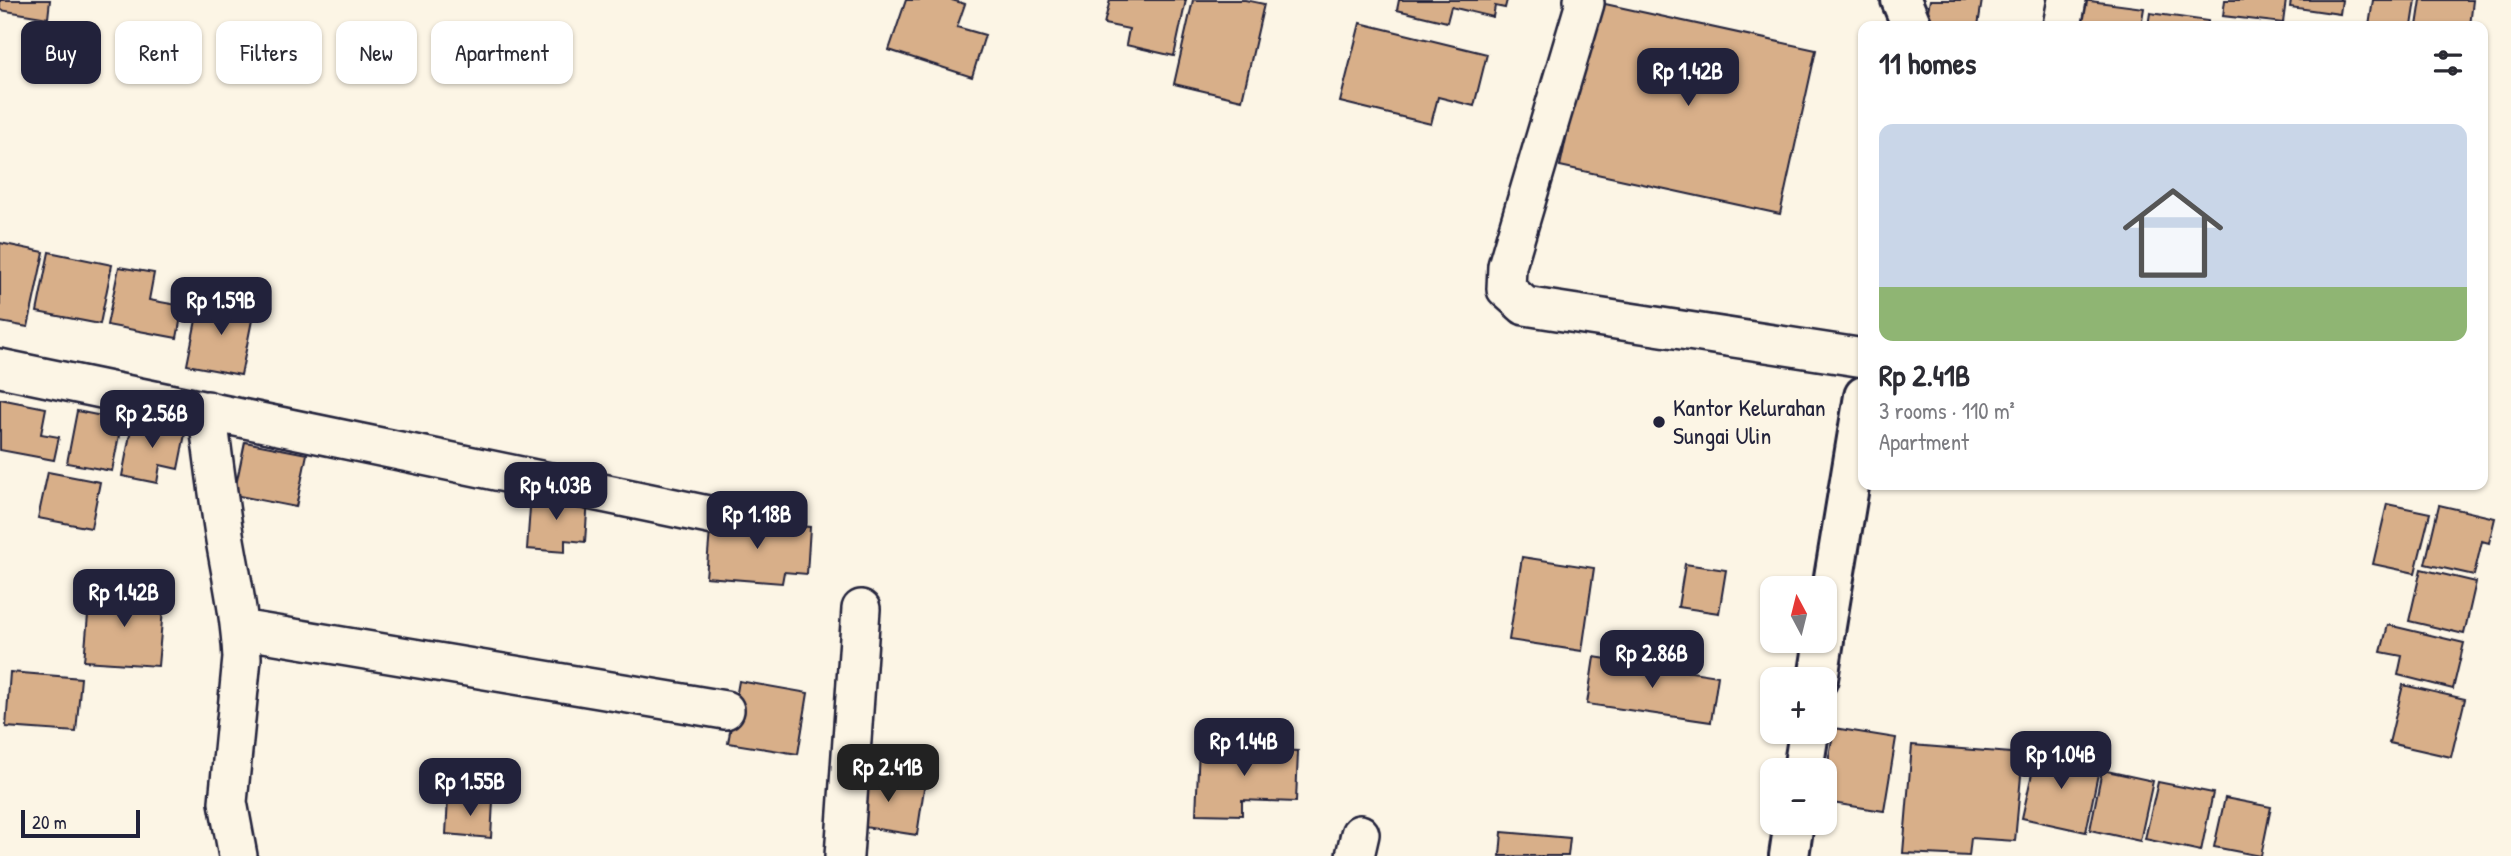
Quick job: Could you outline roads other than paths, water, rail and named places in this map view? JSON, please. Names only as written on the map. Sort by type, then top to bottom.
[{"type":"street","points":[[1583,0],[1585,3],[1507,266],[1506,289],[1525,306],[1858,357]]},
{"type":"street","points":[[1902,0],[1910,21]]},
{"type":"street","points":[[2063,21],[2067,0]]},
{"type":"street","points":[[0,368],[718,517],[749,516]]},
{"type":"street","points":[[207,410],[240,629],[242,658],[228,802],[239,856]]},
{"type":"street","points":[[1834,576],[1858,432]]},
{"type":"street","points":[[844,856],[861,609]]},
{"type":"street","points":[[240,629],[725,710]]},
{"type":"street","points":[[1789,856],[1792,835]]},
{"type":"place","name":"Kantor Kelurahan Sungai Ulin","points":[[1659,422]]}]
